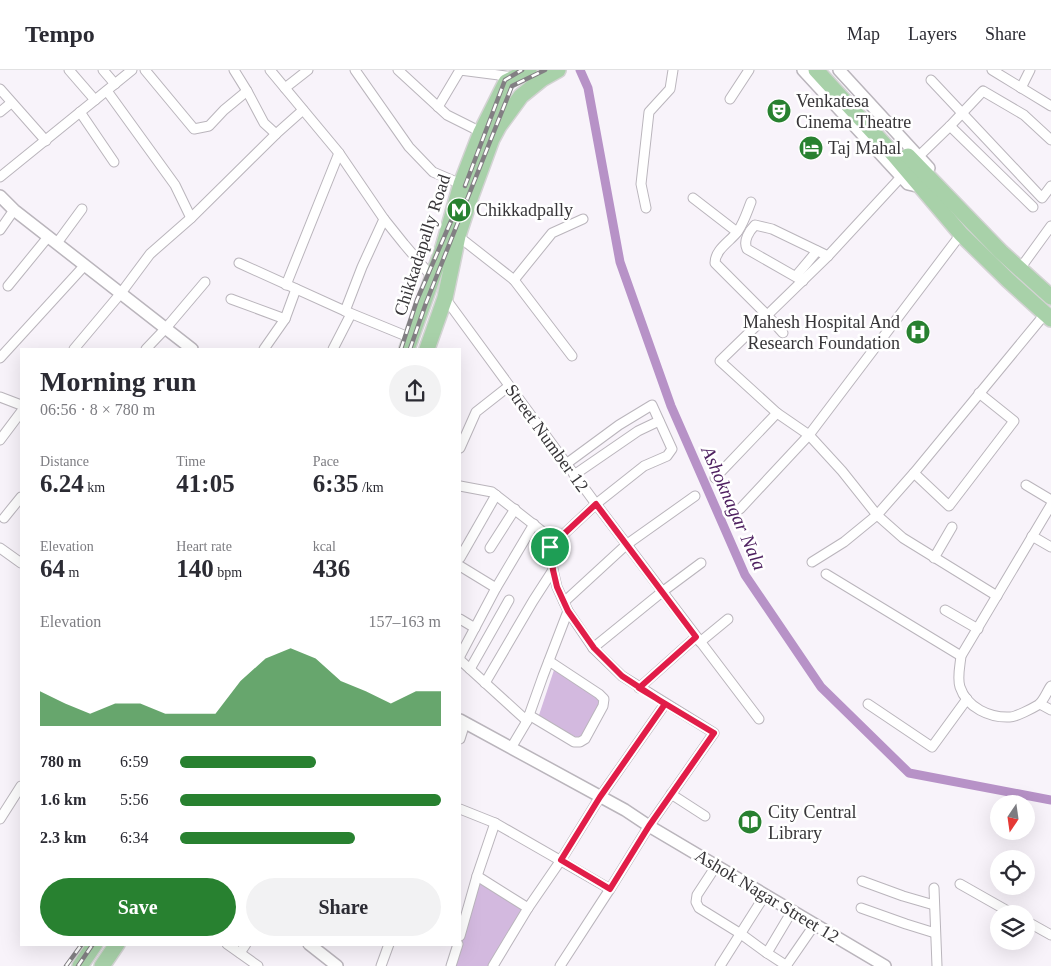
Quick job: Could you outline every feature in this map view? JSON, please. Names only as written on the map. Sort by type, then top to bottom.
[{"type":"main road","name":"Chikkadapally Road","points":[[427,348],[445,298],[458,236],[492,139],[521,96],[542,79],[558,70]]},
{"type":"main road","points":[[816,70],[898,152]]},
{"type":"main road","points":[[828,70],[925,183],[961,234],[1048,316]]},
{"type":"main road","name":"Chikkadapally Road","points":[[409,344],[442,251],[461,184],[481,132],[506,82],[520,72]]},
{"type":"main road","points":[[925,183],[1051,297]]},
{"type":"main road","points":[[80,966],[106,946]]},
{"type":"main road","points":[[102,966],[106,946]]},
{"type":"street","points":[[69,70],[95,100]]},
{"type":"street","points":[[103,70],[115,84]]},
{"type":"street","points":[[0,177],[132,70]]},
{"type":"street","points":[[145,70],[194,129],[209,126],[224,110],[248,91]]},
{"type":"street","points":[[234,70],[248,91],[264,123],[276,134]]},
{"type":"street","points":[[270,70],[339,153],[384,219],[432,277]]},
{"type":"street","points":[[285,88],[308,70]]},
{"type":"street","points":[[355,70],[409,147],[433,172],[461,184]]},
{"type":"street","points":[[398,70],[447,115],[481,132]]},
{"type":"street","points":[[438,107],[460,70],[520,72],[521,96]]},
{"type":"street","points":[[646,208],[641,184],[649,112],[670,89],[672,70]]},
{"type":"street","points":[[730,99],[749,70]]},
{"type":"street","points":[[803,70],[908,184],[925,183],[931,170],[839,70]]},
{"type":"street","points":[[992,70],[1051,106]]},
{"type":"street","points":[[1021,88],[1030,70]]},
{"type":"street","points":[[931,80],[1042,198],[1051,186]]},
{"type":"street","points":[[0,89],[46,141]]},
{"type":"street","points":[[107,91],[175,185],[191,218]]},
{"type":"street","points":[[919,156],[983,91],[1024,116],[1051,140]]},
{"type":"street","points":[[0,112],[12,103]]},
{"type":"street","points":[[75,348],[121,293],[150,254],[191,218],[303,110]]},
{"type":"street","points":[[80,112],[114,162]]},
{"type":"street","points":[[950,126],[1033,207]]},
{"type":"street","points":[[286,284],[339,153]]},
{"type":"street","points":[[799,278],[828,256],[901,177]]},
{"type":"street","points":[[0,196],[14,210],[191,348]]},
{"type":"street","points":[[693,198],[737,232]]},
{"type":"street","points":[[751,202],[737,232],[716,254],[715,263],[767,315],[783,334]]},
{"type":"street","points":[[8,286],[82,209]]},
{"type":"street","points":[[0,230],[14,210]]},
{"type":"street","points":[[333,348],[348,312],[362,267],[384,219]]},
{"type":"street","points":[[514,280],[552,233],[584,219]]},
{"type":"street","points":[[799,278],[745,246],[752,227],[758,225],[772,229],[828,256]]},
{"type":"street","points":[[1019,270],[1051,226]]},
{"type":"street","points":[[740,509],[809,435],[961,234]]},
{"type":"street","points":[[458,236],[514,280],[572,356]]},
{"type":"street","points":[[817,251],[799,278],[767,315],[720,361],[777,413],[809,435],[842,471],[877,515],[903,538],[997,596]]},
{"type":"street","points":[[239,263],[348,312],[409,344]]},
{"type":"street","points":[[0,358],[86,265]]},
{"type":"street","points":[[147,348],[205,282]]},
{"type":"street","points":[[265,348],[285,319],[296,289]]},
{"type":"street","points":[[231,298],[285,319]]},
{"type":"street","name":"Street Number 12","points":[[445,298],[626,545],[759,720]]},
{"type":"street","points":[[812,562],[844,542],[877,515],[979,393],[1048,316]]},
{"type":"street","points":[[461,446],[476,412],[509,386]]},
{"type":"street","points":[[914,473],[949,506],[1014,421],[979,393]]},
{"type":"street","points":[[0,398],[20,405]]},
{"type":"street","points":[[550,547],[596,504],[644,466],[667,456],[672,449],[652,405],[619,425],[566,464]]},
{"type":"street","points":[[0,440],[20,413]]},
{"type":"street","points":[[716,478],[777,413]]},
{"type":"street","points":[[574,475],[638,431],[659,421]]},
{"type":"street","points":[[1026,485],[1051,500]]},
{"type":"street","points":[[461,486],[492,492],[547,535],[557,587],[568,611],[594,648],[622,676],[714,733],[649,826],[560,966]]},
{"type":"street","points":[[461,556],[496,495]]},
{"type":"street","points":[[564,602],[626,545],[695,496]]},
{"type":"street","points":[[4,518],[20,498]]},
{"type":"street","points":[[1051,505],[961,656],[959,676],[960,686],[967,699],[978,710],[998,716],[1012,717],[1040,704],[1051,686]]},
{"type":"street","points":[[490,548],[515,509]]},
{"type":"street","points":[[461,655],[496,588],[534,524]]},
{"type":"street","points":[[934,558],[952,527]]},
{"type":"street","points":[[1032,536],[1051,547]]},
{"type":"street","points":[[0,548],[20,562]]},
{"type":"street","points":[[594,648],[662,592],[701,564]]},
{"type":"street","points":[[461,567],[496,588]]},
{"type":"street","points":[[485,683],[553,570]]},
{"type":"street","points":[[826,574],[961,656]]},
{"type":"street","points":[[470,669],[509,600]]},
{"type":"street","points":[[945,610],[978,629]]},
{"type":"street","points":[[512,748],[528,718],[568,611]]},
{"type":"street","points":[[639,688],[698,639],[728,619]]},
{"type":"street","points":[[461,620],[474,628]]},
{"type":"street","points":[[461,661],[528,718],[574,742],[580,742],[603,706],[604,698],[549,661]]},
{"type":"street","points":[[868,704],[932,747],[967,699]]},
{"type":"street","points":[[493,966],[600,797],[665,704]]},
{"type":"street","points":[[1040,704],[1051,710]]},
{"type":"street","name":"Ashok Nagar Street 12","points":[[462,722],[625,810],[885,966]]},
{"type":"street","points":[[0,819],[20,788]]},
{"type":"street","points":[[671,794],[705,816]]},
{"type":"street","points":[[461,809],[495,823],[610,889]]},
{"type":"street","points":[[461,932],[495,823]]},
{"type":"street","points":[[716,866],[697,895],[696,902],[699,908],[786,966],[815,924]]},
{"type":"street","points":[[477,876],[528,908]]},
{"type":"street","points":[[862,882],[934,905]]},
{"type":"street","points":[[960,884],[996,905]]},
{"type":"street","points":[[934,888],[937,966]]},
{"type":"street","points":[[720,966],[765,895]]},
{"type":"street","points":[[861,908],[935,933]]},
{"type":"street","points":[[767,953],[792,911]]},
{"type":"street","points":[[1035,926],[1051,935]]},
{"type":"street","points":[[230,946],[258,966]]},
{"type":"street","points":[[240,953],[245,946]]},
{"type":"street","points":[[313,946],[337,966]]},
{"type":"street","points":[[381,966],[388,946]]},
{"type":"street","points":[[452,966],[457,946]]},
{"type":"shaded area","points":[[555,667],[605,704],[580,739],[538,718]]},
{"type":"shaded area","points":[[477,882],[524,909],[488,966],[453,966],[459,946],[461,946],[461,938]]},
{"type":"waterway","name":"Ashoknagar Nala","points":[[580,70],[588,88],[620,262],[671,406],[745,575],[821,687],[909,773],[1051,800]]},
{"type":"railway","points":[[465,186],[505,80],[522,70]]},
{"type":"railway","points":[[410,348],[426,303],[512,86],[545,70]]},
{"type":"railway","points":[[401,348],[417,300],[451,221]]},
{"type":"railway","points":[[66,966],[81,946]]},
{"type":"railway","points":[[78,966],[92,946]]},
{"type":"place","name":"Venkatesa Cinema Theatre","points":[[779,111]]},
{"type":"place","name":"Taj Mahal","points":[[811,148]]},
{"type":"place","name":"Chikkadpally","points":[[459,210]]},
{"type":"place","name":"Mahesh Hospital And Research Foundation","points":[[918,332]]},
{"type":"place","name":"City Central Library","points":[[750,822]]},
{"type":"route","points":[[550,547],[557,587],[568,611],[594,648],[622,676],[665,704],[600,797],[561,860],[610,889],[649,826],[714,733],[639,688],[696,637],[596,504],[550,547]]}]
